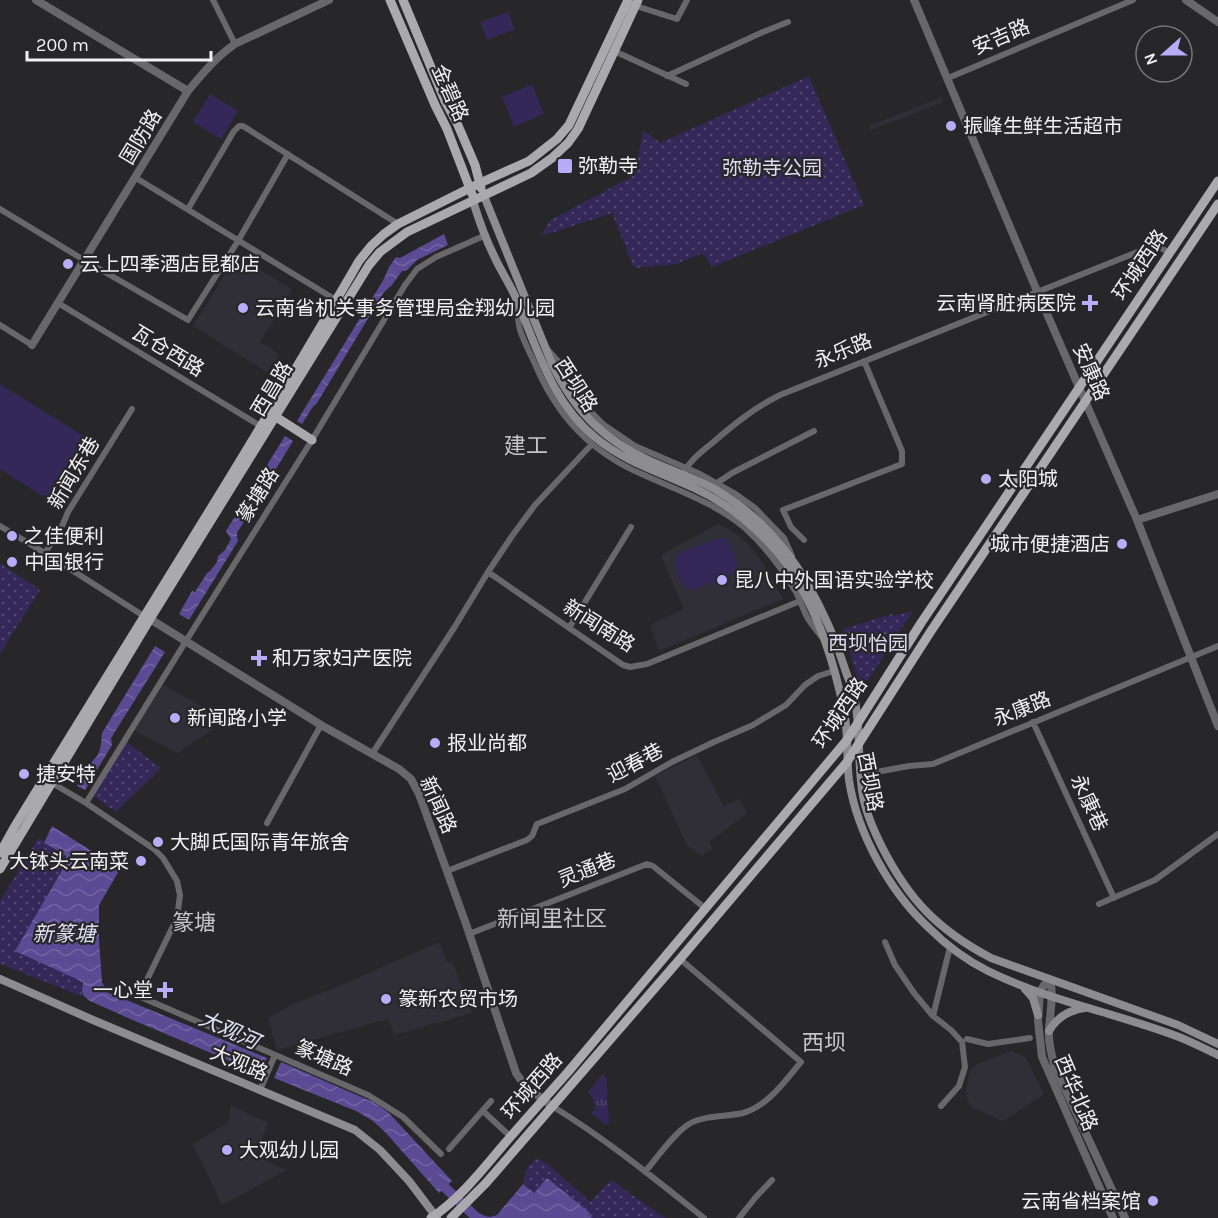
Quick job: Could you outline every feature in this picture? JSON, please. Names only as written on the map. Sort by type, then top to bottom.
[{"type":"main road","name":"金碧路","points":[[390,0],[435,105],[475,186],[484,196]]},
{"type":"main road","name":"金碧路","points":[[403,0],[445,101],[475,165],[473,201]]},
{"type":"main road","name":"西昌路","points":[[0,869],[359,261],[371,246],[398,224],[536,157],[557,139],[569,125],[634,2]]},
{"type":"main road","name":"西昌路","points":[[0,853],[276,417],[369,265],[380,252],[407,232],[531,173],[568,143],[578,129],[634,2]]},
{"type":"main road","name":"环城西路","points":[[434,1217],[462,1192],[568,1072],[847,740],[921,623],[1218,181]]},
{"type":"main road","name":"西坝路","points":[[484,196],[543,344],[561,382],[578,408],[610,438],[632,452],[684,472],[730,498],[780,544],[801,573],[822,610],[855,699],[863,798],[893,867],[914,898],[949,933],[991,958],[1178,1025],[1218,1044]]},
{"type":"main road","name":"西坝路","points":[[473,201],[496,260],[516,298],[544,368],[571,414],[594,437],[617,453],[645,468],[709,495],[747,521],[765,537],[790,568],[804,592],[834,671],[844,709],[847,762],[854,804],[884,872],[913,912],[950,946],[986,970],[1040,992],[1180,1037],[1218,1055]]},
{"type":"main road","name":"环城西路","points":[[454,1215],[470,1200],[680,959],[847,762],[931,631],[1218,204]]},
{"type":"main road","points":[[276,417],[312,440]]},
{"type":"main road","name":"大观路","points":[[0,979],[355,1131],[380,1150],[409,1181],[434,1217]]},
{"type":"main road","points":[[1017,984],[1033,998],[1038,1015]]},
{"type":"main road","points":[[1049,1031],[1063,1015],[1087,1008]]},
{"type":"street","points":[[36,0],[188,91]]},
{"type":"street","points":[[213,0],[235,44]]},
{"type":"street","name":"国防路","points":[[32,345],[188,91],[211,63],[235,44],[329,0]]},
{"type":"street","points":[[634,2],[677,20],[687,0]]},
{"type":"street","name":"安康路","points":[[914,0],[1137,520],[1218,726]]},
{"type":"street","name":"安吉路","points":[[948,78],[1132,0]]},
{"type":"street","points":[[1186,0],[1218,22]]},
{"type":"street","points":[[667,76],[788,22]]},
{"type":"street","points":[[614,51],[686,84]]},
{"type":"street","points":[[188,209],[234,131],[239,126],[243,126],[398,224]]},
{"type":"street","points":[[0,209],[188,320],[238,241],[288,154]]},
{"type":"street","points":[[136,177],[336,300]]},
{"type":"street","name":"篆塘路","points":[[86,803],[312,440],[405,285],[417,269],[436,257],[486,235]]},
{"type":"street","name":"永乐路","points":[[684,472],[696,457],[728,429],[759,406],[780,395],[1155,245],[1170,253]]},
{"type":"street","points":[[516,298],[520,330],[546,390],[566,418],[592,444],[613,459],[642,475],[705,501],[743,527],[760,542],[784,573],[806,616],[824,640]]},
{"type":"street","name":"瓦仓西路","points":[[58,303],[262,427]]},
{"type":"street","points":[[0,326],[32,345]]},
{"type":"street","points":[[804,540],[791,526],[783,510],[902,464],[902,452],[864,361]]},
{"type":"street","name":"新闻东巷","points":[[45,553],[132,409]]},
{"type":"street","points":[[717,483],[814,431]]},
{"type":"street","points":[[372,754],[488,572],[535,505],[592,444]]},
{"type":"street","points":[[684,472],[717,483],[755,508],[784,538],[801,573]]},
{"type":"street","points":[[1137,520],[1218,494]]},
{"type":"street","name":"新闻路","points":[[0,526],[321,725],[399,768],[411,779],[419,794],[470,934],[516,1072],[525,1086],[579,1123],[704,1218]]},
{"type":"street","points":[[569,628],[631,526]]},
{"type":"street","name":"新闻南路","points":[[488,572],[623,665],[630,667],[647,664],[800,601]]},
{"type":"street","name":"永康路","points":[[860,776],[909,766],[933,764],[1218,646]]},
{"type":"street","name":"迎春巷","points":[[447,871],[527,840],[532,836],[537,824],[626,789],[672,762],[753,725],[786,705],[818,676],[834,671]]},
{"type":"street","name":"永康巷","points":[[1034,722],[1114,898]]},
{"type":"street","points":[[267,823],[321,725]]},
{"type":"street","name":"篆塘路","points":[[52,783],[154,849],[164,858],[177,881],[180,895],[177,918],[141,992],[143,998],[368,1095],[403,1117],[441,1154]]},
{"type":"street","points":[[1100,904],[1155,880],[1218,834]]},
{"type":"street","name":"灵通巷","points":[[470,934],[647,864],[653,866],[706,909]]},
{"type":"street","points":[[885,942],[895,965],[914,993],[933,1016],[962,1042],[965,1067],[959,1086],[941,1106]]},
{"type":"street","points":[[933,1016],[950,946]]},
{"type":"street","points":[[645,1172],[685,1127],[701,1120],[744,1112],[756,1107],[767,1100],[801,1062],[680,959]]},
{"type":"street","points":[[1040,992],[1050,980]]},
{"type":"street","name":"西华北路","points":[[1050,980],[1052,996],[1049,1047],[1055,1067],[1125,1218]]},
{"type":"street","name":"西华北路","points":[[1040,992],[1038,1015],[1042,1057],[1113,1218]]},
{"type":"street","points":[[968,1039],[988,1044],[1030,1038]]},
{"type":"street","points":[[260,1090],[275,1055]]},
{"type":"street","points":[[449,1149],[491,1101]]},
{"type":"street","points":[[483,1111],[511,1137]]},
{"type":"street","points":[[739,1218],[772,1180]]},
{"type":"shaded area","points":[[942,97],[943,102],[871,130],[869,126]]},
{"type":"shaded area","name":"云南省机关事务管理局金翔幼儿园","points":[[237,255],[292,290],[260,342],[279,354],[267,372],[193,326]]},
{"type":"shaded area","name":"昆八中外国语实验学校","points":[[718,524],[729,529],[747,543],[761,560],[783,599],[659,651],[650,625],[684,609],[661,555]]},
{"type":"shaded area","name":"新闻路小学","points":[[163,685],[212,712],[203,724],[212,730],[177,753],[134,730]]},
{"type":"shaded area","points":[[697,755],[724,806],[739,799],[747,813],[709,842],[713,848],[701,856],[687,845],[655,776]]},
{"type":"shaded area","name":"篆新农贸市场","points":[[439,942],[447,962],[452,962],[472,1013],[395,1035],[388,1019],[277,1050],[268,1018],[295,1003]]},
{"type":"shaded area","points":[[1011,1051],[1026,1057],[1044,1094],[1003,1121],[971,1107],[966,1096],[969,1072],[977,1064]]},
{"type":"shaded area","name":"大观幼儿园","points":[[231,1105],[268,1123],[255,1156],[287,1170],[222,1205],[193,1144],[228,1123]]},
{"type":"green space","points":[[508,12],[515,29],[487,40],[480,22]]},
{"type":"green space","name":"弥勒寺公园","points":[[809,76],[864,205],[712,267],[703,253],[676,264],[634,268],[612,213],[542,236],[549,221],[635,175],[643,130],[660,143]]},
{"type":"green space","points":[[532,84],[544,114],[514,127],[502,97]]},
{"type":"green space","points":[[210,94],[238,111],[221,139],[193,122]]},
{"type":"green space","points":[[0,384],[87,438],[49,500],[0,469]]},
{"type":"green space","points":[[719,538],[727,540],[730,544],[737,563],[736,571],[732,575],[693,590],[682,585],[675,565],[675,560],[680,553]]},
{"type":"green space","points":[[0,563],[40,590],[0,654]]},
{"type":"green space","name":"西坝怡园","points":[[913,611],[868,680],[858,680],[843,629],[892,614],[893,616]]},
{"type":"green space","points":[[125,741],[161,768],[116,812],[92,795]]},
{"type":"green space","points":[[38,838],[64,854],[62,870],[47,894],[83,982],[81,992],[84,997],[0,964],[0,901]]},
{"type":"green space","points":[[603,1074],[606,1077],[609,1122],[606,1125],[591,1113],[595,1109],[595,1104],[588,1092]]},
{"type":"green space","points":[[536,1158],[549,1165],[590,1202],[611,1180],[665,1218],[593,1218],[547,1178],[534,1193],[522,1181],[527,1168]]},
{"type":"water","points":[[444,234],[448,245],[417,260],[406,271],[402,271],[384,292],[317,403],[302,424],[297,421],[396,257],[400,258]]},
{"type":"water","points":[[285,436],[293,441],[237,533],[238,541],[189,620],[179,614],[192,591],[195,592],[217,562],[218,556],[225,550],[231,539],[226,531]]},
{"type":"water","points":[[155,646],[165,652],[111,738],[112,745],[85,790],[77,786],[86,769],[98,754],[102,733]]},
{"type":"water","name":"新篆塘","points":[[52,826],[120,869],[99,905],[102,982],[107,992],[267,1058],[261,1074],[90,1001],[82,993],[83,982],[15,951],[65,865],[64,854],[44,843]]},
{"type":"water","points":[[281,1062],[373,1102],[388,1112],[452,1181],[439,1193],[373,1121],[356,1111],[274,1078]]},
{"type":"water","points":[[547,1178],[590,1213],[589,1215],[593,1218],[473,1218],[479,1213],[488,1217],[497,1215],[523,1184],[534,1193]]},
{"type":"waterway","name":"大观河","points":[[436,1179],[477,1218]]},
{"type":"place","name":"振峰生鲜生活超市","points":[[951,126]]},
{"type":"place","name":"弥勒寺","points":[[565,166]]},
{"type":"place","name":"云上四季酒店昆都店","points":[[68,264]]},
{"type":"place","name":"云南肾脏病医院","points":[[1090,303]]},
{"type":"place","name":"云南省机关事务管理局金翔幼儿园","points":[[243,308]]},
{"type":"place","name":"太阳城","points":[[986,479]]},
{"type":"place","name":"之佳便利","points":[[12,536]]},
{"type":"place","name":"城市便捷酒店","points":[[1122,544]]},
{"type":"place","name":"中国银行","points":[[12,562]]},
{"type":"place","name":"昆八中外国语实验学校","points":[[722,580]]},
{"type":"place","name":"和万家妇产医院","points":[[259,658]]},
{"type":"place","name":"新闻路小学","points":[[175,718]]},
{"type":"place","name":"报业尚都","points":[[435,743]]},
{"type":"place","name":"捷安特","points":[[24,774]]},
{"type":"place","name":"大脚氏国际青年旅舍","points":[[158,842]]},
{"type":"place","name":"大钵头云南菜","points":[[141,861]]},
{"type":"place","name":"一心堂","points":[[165,990]]},
{"type":"place","name":"篆新农贸市场","points":[[386,999]]},
{"type":"place","name":"大观幼儿园","points":[[227,1150]]},
{"type":"place","name":"云南省档案馆","points":[[1153,1201]]},
{"type":"district","name":"建工","points":[[526,446]]},
{"type":"district","name":"新闻里社区","points":[[552,919]]},
{"type":"district","name":"篆塘","points":[[194,923]]},
{"type":"district","name":"西坝","points":[[824,1043]]}]
